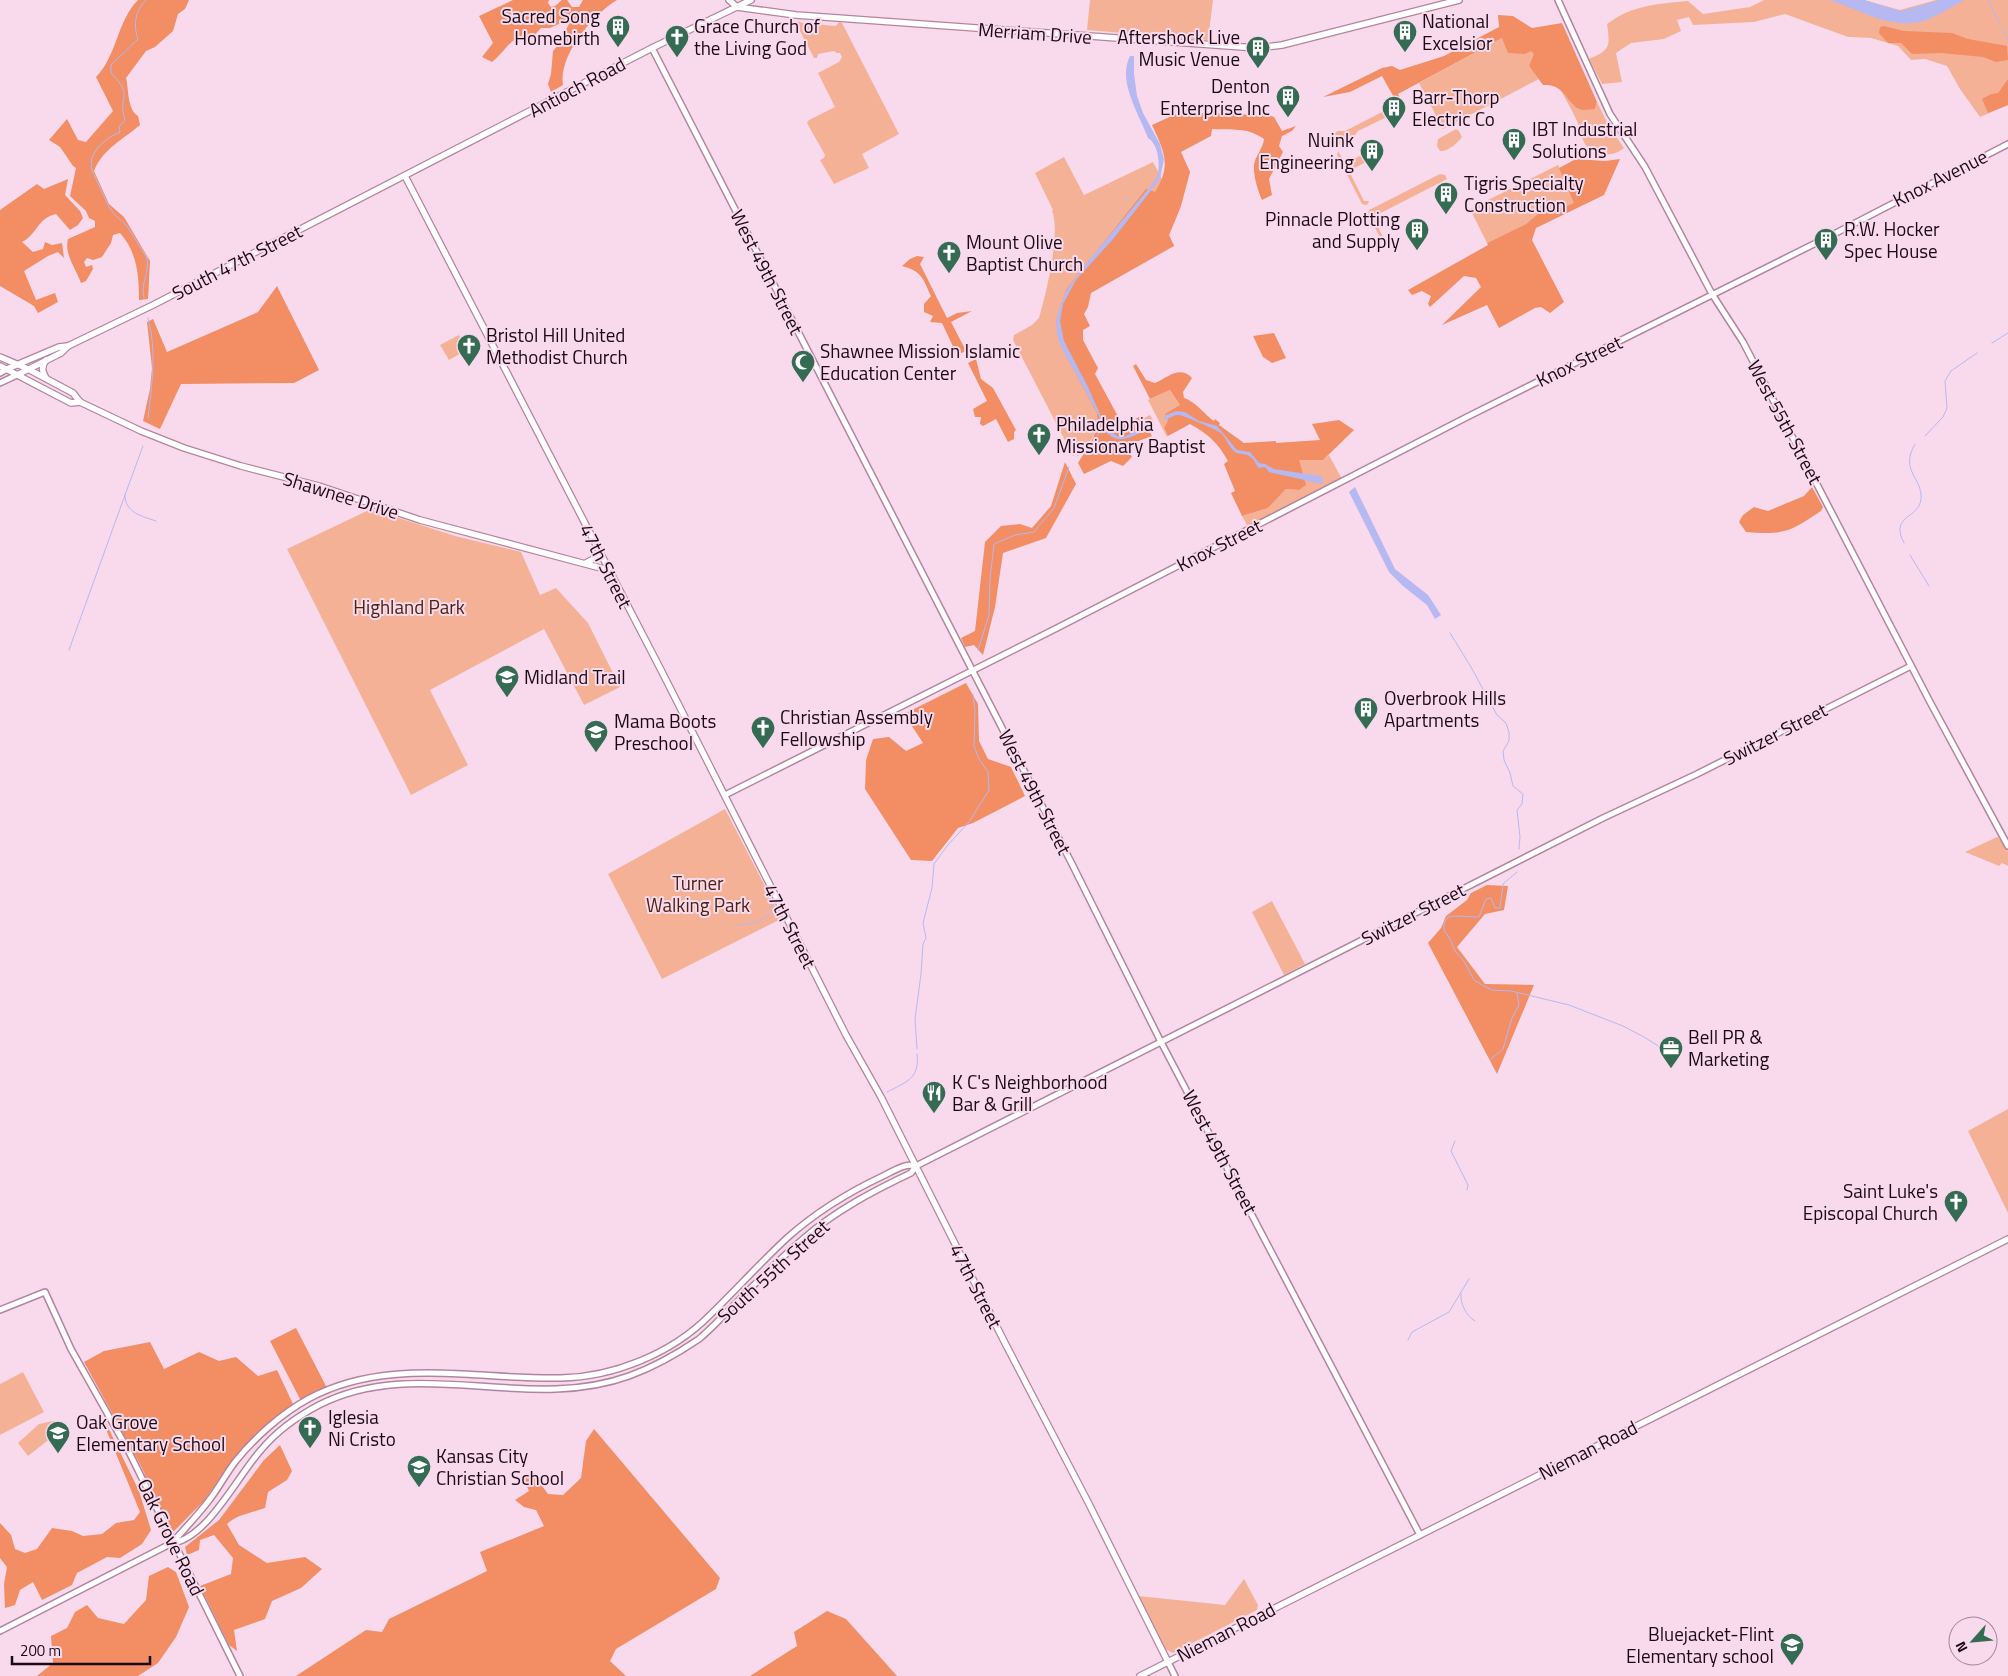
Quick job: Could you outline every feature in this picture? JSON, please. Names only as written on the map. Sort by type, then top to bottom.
[{"type":"main road","points":[[728,0],[737,7]]},
{"type":"main road","name":"Antioch Road","points":[[405,176],[652,48],[751,0]]},
{"type":"main road","name":"Merriam Drive","points":[[737,7],[796,15],[1257,48],[1282,45],[1459,0]]},
{"type":"main road","name":"South 47th Street","points":[[7,369],[59,347],[68,346],[160,302],[405,176]]},
{"type":"main road","name":"47th Street","points":[[405,176],[725,795],[825,994],[881,1097],[1168,1662]]},
{"type":"main road","name":"South 47th Street","points":[[17,375],[65,350],[68,346]]},
{"type":"main road","name":"Shawnee Drive","points":[[0,357],[46,378],[73,393],[80,402],[141,431],[216,459],[319,486],[420,520],[608,570]]},
{"type":"main road","points":[[46,360],[42,366],[42,372],[46,378]]},
{"type":"main road","name":"Shawnee Drive","points":[[0,366],[71,403],[80,402]]},
{"type":"main road","points":[[586,563],[597,557],[599,552]]},
{"type":"main road","name":"Nieman Road","points":[[1140,1676],[2008,1239]]},
{"type":"street","name":"West 55th Street","points":[[1558,0],[1610,114],[1645,167],[1712,294],[1747,351],[2008,846]]},
{"type":"street","name":"West 49th Street","points":[[652,48],[1161,1042],[1420,1534]]},
{"type":"street","name":"Knox Avenue","points":[[1712,294],[1834,234],[2008,144]]},
{"type":"street","name":"Knox Street","points":[[725,795],[1712,294]]},
{"type":"street","name":"South 47th Street","points":[[0,373],[7,369]]},
{"type":"street","name":"South 47th Street","points":[[0,383],[17,375]]},
{"type":"street","name":"Switzer Street","points":[[916,1166],[1603,818],[1697,774],[1912,666]]},
{"type":"street","name":"South 55th Street","points":[[0,1631],[172,1543],[182,1542],[210,1518],[224,1501],[244,1470],[285,1428],[307,1412],[346,1393],[402,1383],[508,1389],[573,1389],[629,1376],[663,1361],[700,1338],[785,1254],[813,1230],[858,1200],[911,1174],[916,1166],[908,1164],[895,1170],[852,1191],[824,1209],[788,1238],[696,1328],[679,1340],[639,1360],[606,1372],[562,1378],[422,1373],[389,1374],[344,1384],[308,1399],[280,1418],[255,1440],[235,1462],[209,1501],[172,1543]]},
{"type":"street","name":"Oak Grove Road","points":[[0,1310],[44,1292],[72,1349],[128,1450],[172,1543],[240,1676]]},
{"type":"street","name":"47th Street","points":[[1168,1662],[1175,1676]]},
{"type":"green space","points":[[1090,0],[1213,0],[1208,40],[1087,30]]},
{"type":"green space","points":[[1764,0],[1864,0],[1900,10],[1936,0],[2008,0],[2008,105],[1980,117],[1960,89],[1947,66],[1925,59],[1911,60],[1898,46],[1871,38],[1848,37],[1785,14],[1754,22],[1693,25],[1689,17],[1677,20],[1681,31],[1664,39],[1631,43],[1616,53],[1622,82],[1602,84],[1589,59],[1605,50],[1609,37],[1607,24],[1635,9],[1688,1],[1703,14],[1750,7]]},
{"type":"green space","points":[[798,21],[836,26],[839,22],[842,23],[899,134],[862,154],[869,168],[834,184],[820,160],[825,155],[807,123],[809,120],[835,107],[818,73],[839,62],[842,57],[840,53],[834,51],[818,54],[817,58],[814,58],[798,27]]},
{"type":"green space","points":[[1502,38],[1531,50],[1535,54],[1529,66],[1539,79],[1443,129],[1419,83]]},
{"type":"green space","points":[[1560,89],[1573,105],[1595,109],[1597,102],[1610,128],[1624,148],[1615,153],[1604,154],[1589,148],[1585,144],[1577,121]]},
{"type":"green space","points":[[1388,109],[1391,115],[1358,131],[1353,138],[1336,146],[1332,145],[1329,137],[1338,131],[1345,131]]},
{"type":"green space","points":[[1456,129],[1462,137],[1452,147],[1440,151],[1437,146],[1438,139]]},
{"type":"green space","points":[[1374,146],[1379,155],[1349,171],[1364,201],[1369,201],[1365,205],[1362,204],[1337,155],[1338,151],[1345,163],[1372,150]]},
{"type":"green space","points":[[1064,157],[1084,195],[1153,162],[1179,211],[1169,235],[1174,246],[1089,272],[1056,322],[1113,421],[1129,426],[1150,415],[1154,422],[1141,424],[1130,429],[1098,423],[1089,442],[1073,456],[1013,340],[1014,335],[1032,325],[1039,318],[1049,279],[1054,248],[1053,210],[1035,173]]},
{"type":"green space","points":[[1558,165],[1575,203],[1557,210],[1539,213],[1526,224],[1487,243],[1470,209]]},
{"type":"green space","points":[[1440,174],[1445,175],[1447,179],[1373,217],[1383,237],[1380,237],[1368,215],[1369,210]]},
{"type":"green space","points":[[459,335],[467,350],[449,360],[440,345]]},
{"type":"green space","points":[[1170,390],[1180,405],[1164,428],[1167,437],[1148,400]]},
{"type":"green space","points":[[1329,455],[1342,479],[1248,527],[1242,516],[1268,508],[1286,489],[1299,490],[1299,460],[1323,460]]},
{"type":"green space","name":"Highland Park","points":[[371,509],[455,536],[521,552],[540,595],[556,588],[588,623],[620,687],[584,705],[544,629],[430,690],[468,765],[411,795],[287,549]]},
{"type":"green space","name":"Turner Walking Park","points":[[725,809],[781,917],[779,920],[662,979],[608,874]]},
{"type":"green space","points":[[1997,837],[2001,838],[2008,852],[2008,866],[2002,863],[1999,866],[1965,852]]},
{"type":"green space","points":[[1272,901],[1305,964],[1284,975],[1252,912]]},
{"type":"green space","points":[[2008,1109],[2008,1213],[1968,1131]]},
{"type":"green space","points":[[23,1372],[44,1412],[0,1435],[0,1384]]},
{"type":"green space","points":[[53,1421],[58,1425],[56,1434],[28,1456],[18,1443],[39,1424]]},
{"type":"green space","points":[[1244,1579],[1258,1605],[1257,1610],[1173,1653],[1165,1649],[1138,1596],[1225,1605]]},
{"type":"shaded area","points":[[138,0],[189,0],[185,9],[178,14],[173,31],[155,47],[146,51],[126,78],[130,104],[134,113],[138,116],[140,125],[102,157],[94,171],[109,204],[124,217],[150,261],[148,299],[139,300],[136,264],[126,240],[120,233],[113,235],[111,243],[102,257],[93,260],[87,258],[84,262],[86,267],[92,265],[93,269],[86,281],[81,283],[69,256],[68,239],[95,227],[95,221],[89,218],[86,211],[70,196],[76,168],[60,147],[49,140],[67,119],[78,140],[86,142],[113,111],[96,77],[103,69],[131,8]]},
{"type":"shaded area","points":[[513,0],[549,0],[548,3],[551,7],[562,0],[567,0],[572,7],[579,7],[583,0],[617,0],[598,15],[579,37],[566,61],[563,85],[551,92],[548,84],[553,51],[559,44],[572,18],[550,28],[541,28],[533,37],[526,34],[520,37],[511,43],[492,62],[482,57],[493,43],[479,16]]},
{"type":"shaded area","points":[[1498,15],[1513,16],[1532,28],[1562,23],[1597,102],[1595,109],[1583,110],[1577,108],[1557,88],[1551,85],[1543,85],[1529,66],[1534,54],[1531,51],[1525,54],[1508,53],[1502,38],[1398,94],[1404,105],[1391,115],[1388,109],[1397,103],[1382,76],[1350,92],[1323,97],[1382,68],[1392,66],[1400,70],[1444,56],[1499,27]]},
{"type":"shaded area","points":[[1884,26],[1904,31],[1952,33],[1968,39],[2007,46],[2008,60],[1996,62],[1983,57],[1941,53],[1912,54],[1901,43],[1888,43],[1879,33],[1880,27]]},
{"type":"shaded area","points":[[2008,79],[2008,105],[1988,113],[1982,99],[1991,94],[1998,93]]},
{"type":"shaded area","points":[[1196,105],[1200,113],[1261,117],[1265,114],[1274,117],[1282,131],[1296,126],[1292,131],[1282,136],[1279,146],[1283,152],[1269,179],[1272,195],[1262,200],[1256,183],[1254,165],[1264,139],[1251,132],[1212,129],[1211,136],[1181,152],[1190,172],[1181,206],[1169,235],[1174,246],[1091,293],[1088,307],[1084,314],[1090,326],[1083,330],[1083,340],[1098,368],[1095,374],[1121,422],[1125,424],[1141,416],[1152,436],[1125,446],[1132,457],[1123,466],[1111,461],[1084,474],[1078,463],[1095,433],[1097,413],[1062,348],[1056,322],[1066,290],[1146,189],[1155,192],[1160,182],[1165,166],[1164,158],[1152,125]]},
{"type":"shaded area","points":[[1576,159],[1605,161],[1620,159],[1604,195],[1536,228],[1532,240],[1564,302],[1550,313],[1541,307],[1535,308],[1499,328],[1487,305],[1442,325],[1481,287],[1476,278],[1464,276],[1430,307],[1428,304],[1431,296],[1422,291],[1412,295],[1408,290],[1488,245],[1487,243],[1526,224],[1539,213],[1557,210],[1574,203],[1559,168]]},
{"type":"shaded area","points":[[68,179],[65,195],[80,211],[83,218],[78,225],[70,230],[56,214],[45,219],[22,242],[33,252],[43,249],[45,242],[52,245],[62,243],[64,258],[58,252],[24,271],[36,300],[55,293],[58,302],[38,313],[34,306],[0,286],[0,210],[37,184],[44,189]]},
{"type":"shaded area","points":[[917,256],[924,257],[920,264],[947,318],[957,313],[972,311],[951,322],[966,351],[957,355],[942,323],[930,322],[933,316],[924,312],[924,304],[931,296],[926,285],[918,273],[902,266]]},
{"type":"shaded area","points":[[277,286],[319,370],[294,383],[181,384],[160,429],[143,421],[150,389],[152,368],[147,322],[153,319],[167,352],[258,312]]},
{"type":"shaded area","points":[[1274,333],[1286,358],[1272,363],[1263,357],[1253,336]]},
{"type":"shaded area","points":[[976,359],[981,379],[993,388],[1016,430],[1014,432],[1014,439],[1008,442],[996,419],[983,426],[980,424],[981,417],[975,417],[973,409],[987,401],[968,363]]},
{"type":"shaded area","points":[[1136,364],[1146,380],[1155,383],[1174,373],[1183,372],[1187,374],[1192,378],[1183,392],[1184,398],[1196,405],[1214,421],[1215,419],[1220,423],[1219,425],[1244,443],[1320,440],[1312,424],[1339,420],[1354,430],[1323,460],[1299,460],[1306,485],[1299,490],[1286,489],[1268,508],[1242,516],[1231,493],[1235,491],[1224,464],[1228,461],[1220,449],[1207,435],[1190,424],[1168,436],[1164,428],[1168,421],[1165,414],[1180,405],[1170,390],[1150,399],[1133,366]]},
{"type":"shaded area","points":[[1065,462],[1076,484],[1046,538],[1003,553],[995,607],[983,655],[974,645],[965,647],[961,638],[975,631],[985,542],[1001,526],[1020,524],[1032,528],[1051,506]]},
{"type":"shaded area","points":[[1812,487],[1823,507],[1821,511],[1794,528],[1769,533],[1746,532],[1739,522],[1743,515],[1754,507],[1768,511],[1804,496]]},
{"type":"shaded area","points":[[966,683],[978,704],[979,741],[988,759],[1011,767],[1025,796],[973,823],[958,828],[932,861],[911,860],[865,789],[866,760],[873,739],[889,737],[906,751],[923,743],[904,714]]},
{"type":"shaded area","points":[[1487,885],[1508,886],[1504,910],[1485,914],[1457,947],[1485,984],[1534,985],[1497,1074],[1428,943],[1441,928],[1446,916],[1467,900],[1471,893]]},
{"type":"shaded area","points":[[296,1328],[327,1388],[303,1400],[300,1399],[270,1341]]},
{"type":"shaded area","points":[[150,1342],[164,1369],[199,1352],[219,1361],[236,1357],[258,1376],[277,1370],[293,1404],[258,1432],[233,1459],[204,1501],[174,1531],[169,1530],[142,1468],[84,1362],[104,1351]]},
{"type":"shaded area","points":[[104,1419],[139,1491],[151,1530],[142,1544],[120,1558],[107,1557],[77,1573],[72,1585],[42,1600],[33,1582],[20,1590],[15,1605],[5,1608],[4,1584],[7,1567],[0,1558],[0,1523],[11,1535],[15,1549],[25,1553],[37,1549],[52,1528],[72,1531],[83,1536],[102,1534],[116,1523],[134,1520],[140,1512],[103,1422]]},
{"type":"shaded area","points":[[594,1429],[720,1578],[716,1589],[616,1649],[610,1661],[626,1676],[296,1676],[366,1630],[382,1632],[389,1619],[487,1571],[480,1552],[544,1526],[536,1510],[524,1507],[515,1500],[529,1491],[522,1476],[529,1473],[548,1494],[563,1495],[581,1478],[586,1441]]},
{"type":"shaded area","points":[[280,1445],[292,1471],[287,1480],[268,1492],[265,1508],[240,1516],[227,1524],[239,1545],[267,1563],[305,1557],[322,1569],[301,1588],[272,1601],[265,1619],[234,1630],[237,1651],[229,1645],[200,1586],[231,1574],[233,1558],[214,1535],[200,1540],[199,1550],[187,1555],[185,1547],[219,1520],[264,1460]]},
{"type":"shaded area","points":[[168,1567],[176,1572],[189,1607],[176,1637],[158,1663],[138,1676],[37,1676],[53,1663],[51,1636],[67,1628],[75,1612],[87,1605],[98,1618],[124,1624],[146,1600],[149,1576]]},
{"type":"shaded area","points":[[827,1611],[846,1619],[897,1676],[750,1676],[797,1646],[794,1632]]},
{"type":"water","points":[[1829,0],[1864,0],[1901,11],[1940,0],[1964,0],[1926,20],[1902,23],[1877,18]]},
{"type":"water","points":[[1130,56],[1134,56],[1137,96],[1143,113],[1160,144],[1164,159],[1160,179],[1114,238],[1076,280],[1063,304],[1060,321],[1064,341],[1088,387],[1106,428],[1117,436],[1124,437],[1148,424],[1150,429],[1129,438],[1118,439],[1108,434],[1101,426],[1099,416],[1061,347],[1057,335],[1056,320],[1066,291],[1085,265],[1149,188],[1158,173],[1159,164],[1156,149],[1148,138],[1128,87],[1126,76]]},
{"type":"water","points":[[1176,411],[1185,412],[1199,421],[1217,426],[1237,450],[1250,452],[1259,463],[1274,469],[1320,476],[1323,478],[1322,484],[1269,472],[1265,467],[1259,468],[1251,457],[1235,452],[1221,433],[1194,420],[1177,415],[1165,420],[1164,416]]},
{"type":"water","points":[[1355,487],[1395,569],[1428,595],[1441,615],[1435,619],[1427,605],[1389,572],[1349,492]]},
{"type":"waterway","points":[[144,298],[143,287],[148,263],[147,258],[127,226],[114,214],[108,205],[91,168],[92,157],[98,147],[110,137],[120,132],[119,127],[125,120],[123,112],[124,92],[111,73],[111,65],[138,39],[136,29],[137,13],[146,0]]},
{"type":"waterway","points":[[1988,0],[2000,25]]},
{"type":"waterway","points":[[2002,29],[2008,40]]},
{"type":"waterway","points":[[1125,197],[1127,201]]},
{"type":"waterway","points":[[148,318],[153,355],[148,418]]},
{"type":"waterway","points":[[1992,343],[2008,333]]},
{"type":"waterway","points":[[1925,436],[1943,417],[1947,408],[1945,381],[1951,371],[1977,353]]},
{"type":"waterway","points":[[1077,456],[1092,443],[1101,427]]},
{"type":"waterway","points":[[1904,543],[1900,534],[1900,527],[1902,522],[1919,505],[1921,499],[1919,485],[1910,468],[1909,461],[1915,444]]},
{"type":"waterway","points":[[143,446],[125,495],[126,501],[135,513],[156,521]]},
{"type":"waterway","points":[[978,650],[989,615],[990,579],[994,544],[1015,535],[1034,532],[1054,508],[1069,467]]},
{"type":"waterway","points":[[69,650],[125,495]]},
{"type":"waterway","points":[[1910,555],[1929,586]]},
{"type":"waterway","points":[[1450,633],[1497,715],[1506,723],[1509,732],[1509,741],[1503,751],[1504,760],[1513,786],[1523,794],[1522,804],[1517,810],[1520,837],[1519,849]]},
{"type":"waterway","points":[[917,1049],[915,1019],[923,944],[926,938],[923,923],[932,888],[934,864],[947,846],[969,822],[989,790],[988,772],[979,759],[974,746],[975,711],[973,694]]},
{"type":"waterway","points":[[1517,872],[1503,884],[1500,908],[1495,908],[1491,898],[1486,899],[1479,917],[1448,917],[1444,923],[1444,930],[1455,951],[1464,961],[1474,980],[1492,990],[1511,991],[1569,1005],[1623,1026],[1668,1052]]},
{"type":"waterway","points":[[764,896],[768,897],[772,912]]},
{"type":"waterway","points":[[739,925],[759,922],[771,913]]},
{"type":"waterway","points":[[1491,1059],[1503,1049],[1512,1018],[1519,1005],[1517,993]]},
{"type":"waterway","points":[[887,1092],[906,1082],[914,1074],[917,1054]]},
{"type":"waterway","points":[[1455,1141],[1451,1151],[1468,1185],[1467,1190]]},
{"type":"waterway","points":[[1408,1340],[1412,1332],[1449,1312],[1469,1279]]},
{"type":"waterway","points":[[1461,1294],[1464,1309],[1475,1321]]},
{"type":"place","name":"Sacred Song Homebirth","points":[[618,48]]},
{"type":"place","name":"National Excelsior","points":[[1405,53]]},
{"type":"place","name":"Grace Church of the Living God","points":[[677,58]]},
{"type":"place","name":"Aftershock Live Music Venue","points":[[1258,69]]},
{"type":"place","name":"Denton Enterprise Inc","points":[[1288,118]]},
{"type":"place","name":"Barr-Thorp Electric Co","points":[[1394,129]]},
{"type":"place","name":"IBT Industrial Solutions","points":[[1514,161]]},
{"type":"place","name":"Nuink Engineering","points":[[1372,172]]},
{"type":"place","name":"Tigris Specialty Construction","points":[[1446,215]]},
{"type":"place","name":"Pinnacle Plotting and Supply","points":[[1417,251]]},
{"type":"place","name":"R.W. Hocker Spec House","points":[[1826,261]]},
{"type":"place","name":"Mount Olive Baptist Church","points":[[949,274]]},
{"type":"place","name":"Bristol Hill United Methodist Church","points":[[469,367]]},
{"type":"place","name":"Shawnee Mission Islamic Education Center","points":[[803,383]]},
{"type":"place","name":"Philadelphia Missionary Baptist","points":[[1039,456]]},
{"type":"place","name":"Midland Trail","points":[[507,698]]},
{"type":"place","name":"Overbrook Hills Apartments","points":[[1366,730]]},
{"type":"place","name":"Christian Assembly Fellowship","points":[[763,749]]},
{"type":"place","name":"Mama Boots Preschool","points":[[596,753]]},
{"type":"place","name":"Bell PR & Marketing","points":[[1671,1069]]},
{"type":"place","name":"K C's Neighborhood Bar & Grill","points":[[934,1114]]},
{"type":"place","name":"Saint Luke's Episcopal Church","points":[[1956,1223]]},
{"type":"place","name":"Iglesia Ni Cristo","points":[[310,1449]]},
{"type":"place","name":"Oak Grove Elementary School","points":[[58,1454]]},
{"type":"place","name":"Kansas City Christian School","points":[[419,1488]]},
{"type":"place","name":"Bluejacket-Flint Elementary school","points":[[1792,1666]]}]
